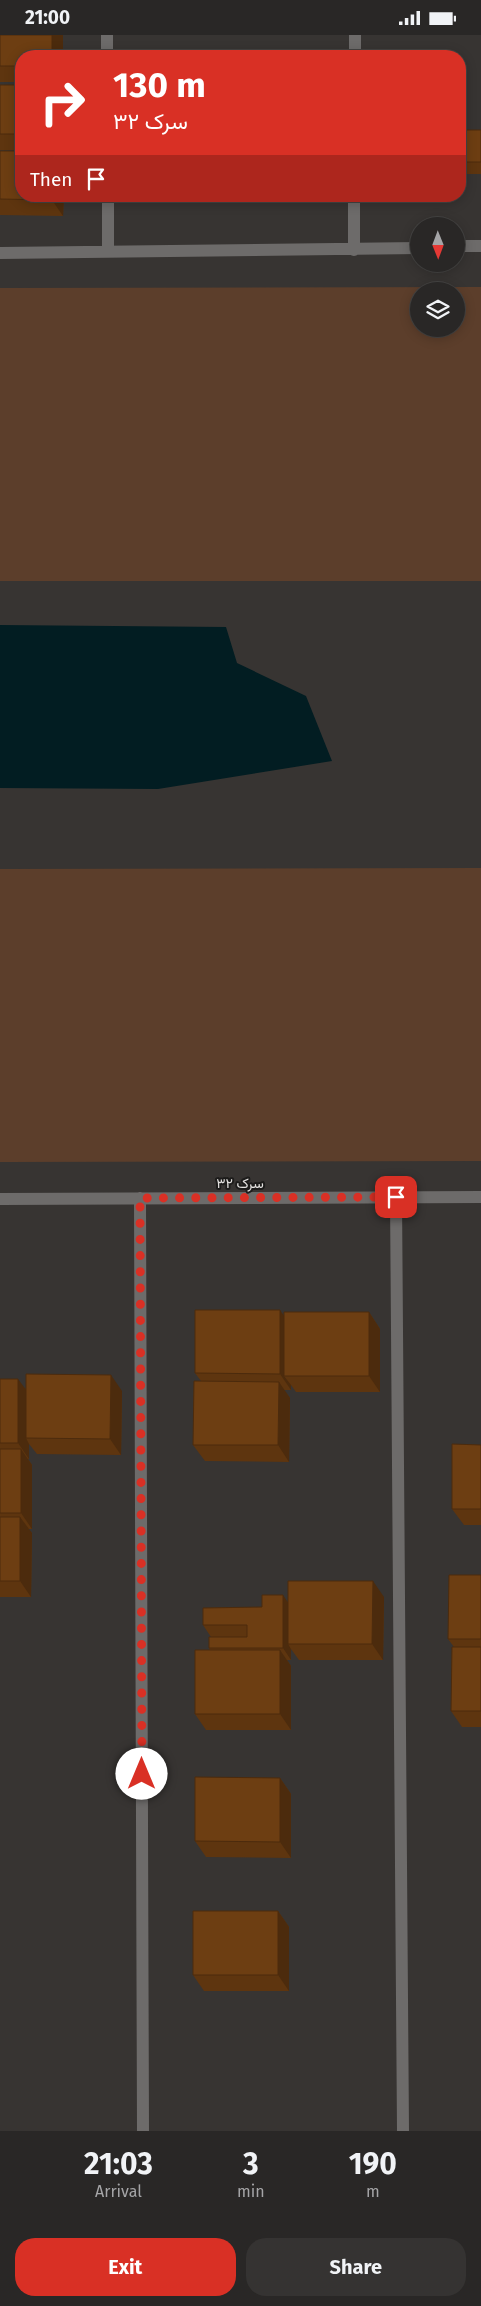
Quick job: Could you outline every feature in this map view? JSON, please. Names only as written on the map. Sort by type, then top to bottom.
[{"type":"street","points":[[107,35],[107,50]]},
{"type":"street","points":[[355,35],[355,50]]},
{"type":"street","points":[[108,202],[108,250]]},
{"type":"street","points":[[354,202],[354,249]]},
{"type":"street","points":[[465,246],[481,246]]},
{"type":"street","points":[[0,253],[410,247]]},
{"type":"street","points":[[396,1197],[403,2131]]},
{"type":"street","name":"سرک ۳۲","points":[[0,1199],[481,1197]]},
{"type":"street","points":[[140,1198],[143,2131]]},
{"type":"shaded area","points":[[410,287],[410,337],[465,337],[465,287],[481,287],[481,581],[0,581],[0,288]]},
{"type":"shaded area","points":[[481,868],[481,1161],[0,1162],[0,869]]},
{"type":"water","points":[[0,625],[226,627],[237,663],[306,696],[332,761],[158,789],[0,788]]},
{"type":"building","points":[[0,35],[52,35],[52,50],[15,50],[15,66],[0,66]]},
{"type":"building","points":[[0,85],[15,85],[15,134],[0,134]]},
{"type":"building","points":[[466,130],[481,130],[481,162],[466,162]]},
{"type":"building","points":[[0,151],[15,151],[15,199],[0,199]]},
{"type":"building","points":[[195,1310],[280,1310],[280,1374],[195,1373]]},
{"type":"building","points":[[284,1312],[369,1312],[369,1376],[284,1376]]},
{"type":"building","points":[[26,1374],[111,1375],[110,1439],[26,1438]]},
{"type":"building","points":[[0,1379],[18,1379],[18,1443],[0,1443]]},
{"type":"building","points":[[194,1381],[279,1382],[278,1445],[193,1445]]},
{"type":"building","points":[[452,1444],[481,1445],[481,1509],[452,1509]]},
{"type":"building","points":[[0,1449],[21,1449],[21,1513],[0,1513]]},
{"type":"building","points":[[0,1517],[20,1517],[20,1581],[0,1581]]},
{"type":"building","points":[[449,1575],[481,1575],[481,1639],[448,1639]]},
{"type":"building","points":[[288,1581],[373,1581],[372,1644],[288,1644]]},
{"type":"building","points":[[262,1595],[283,1595],[283,1648],[209,1648],[209,1637],[247,1637],[247,1625],[203,1625],[203,1608],[262,1607]]},
{"type":"building","points":[[452,1647],[481,1647],[481,1711],[451,1711]]},
{"type":"building","points":[[195,1650],[280,1650],[280,1714],[195,1714]]},
{"type":"building","points":[[195,1777],[280,1778],[280,1842],[195,1841]]},
{"type":"building","points":[[193,1911],[278,1911],[278,1975],[193,1975]]},
{"type":"route","points":[[142,1774],[140,1198],[396,1197]]}]
